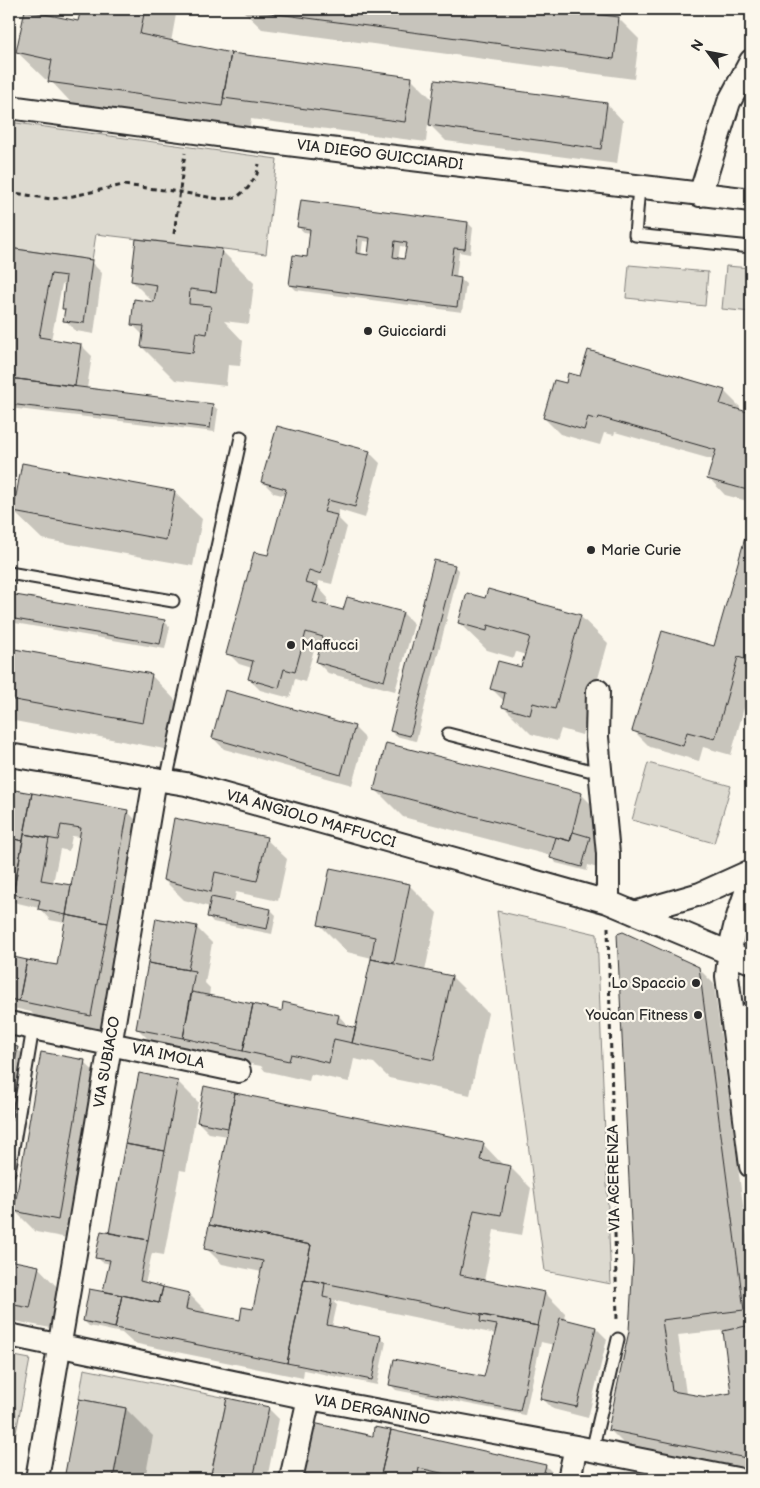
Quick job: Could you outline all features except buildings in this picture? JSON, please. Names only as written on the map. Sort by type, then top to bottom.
[{"type":"street","points":[[700,195],[729,102],[751,61]]},
{"type":"street","name":"VIA DIEGO GUICCIARDI","points":[[9,107],[273,142],[751,200]]},
{"type":"street","points":[[598,691],[598,737],[608,854],[608,902]]},
{"type":"street","name":"VIA ANGIOLO MAFFUCCI","points":[[9,755],[186,784],[608,902],[751,962]]},
{"type":"street","name":"VIA SUBIACO","points":[[37,1479],[111,1043],[160,780]]},
{"type":"street","points":[[634,913],[700,894],[751,872]]},
{"type":"street","points":[[751,879],[735,921],[727,976],[751,1166]]},
{"type":"street","points":[[734,1030],[751,1013]]},
{"type":"street","name":"VIA IMOLA","points":[[9,1023],[239,1071]]},
{"type":"street","name":"VIA DERGANINO","points":[[9,1335],[310,1398],[737,1479]]},
{"type":"street","points":[[291,1479],[310,1398]]},
{"type":"street","points":[[569,1479],[584,1449]]},
{"type":"lane","points":[[640,187],[635,235],[751,247]]},
{"type":"lane","points":[[160,780],[241,437]]},
{"type":"lane","points":[[9,573],[173,601]]},
{"type":"lane","points":[[448,734],[588,770]]},
{"type":"lane","points":[[9,1172],[33,1028]]},
{"type":"lane","points":[[584,1449],[618,1338]]},
{"type":"path","points":[[174,234],[186,146]]},
{"type":"path","points":[[9,192],[51,199],[123,185],[219,199],[236,198],[248,188],[257,174],[261,157]]},
{"type":"path","name":"VIA ACERENZA","points":[[608,902],[618,1338]]},
{"type":"shaded area","points":[[9,122],[277,159],[266,254],[96,234],[92,260],[9,248]]},
{"type":"shaded area","points":[[629,265],[708,272],[705,306],[626,298]]},
{"type":"shaded area","points":[[726,266],[751,268],[751,312],[722,309]]},
{"type":"shaded area","points":[[648,763],[731,786],[714,843],[632,820]]},
{"type":"shaded area","points":[[497,911],[597,934],[611,1284],[545,1271]]},
{"type":"shaded area","points":[[9,1355],[30,1359],[9,1469]]},
{"type":"shaded area","points":[[84,1369],[227,1398],[210,1479],[113,1479],[126,1408],[79,1399]]},
{"type":"place","name":"Guicciardi","points":[[368,331]]},
{"type":"place","name":"Marie Curie","points":[[591,550]]},
{"type":"place","name":"Maffucci","points":[[291,645]]},
{"type":"place","name":"Lo Spaccio","points":[[696,983]]},
{"type":"place","name":"Youcan Fitness","points":[[698,1015]]}]
